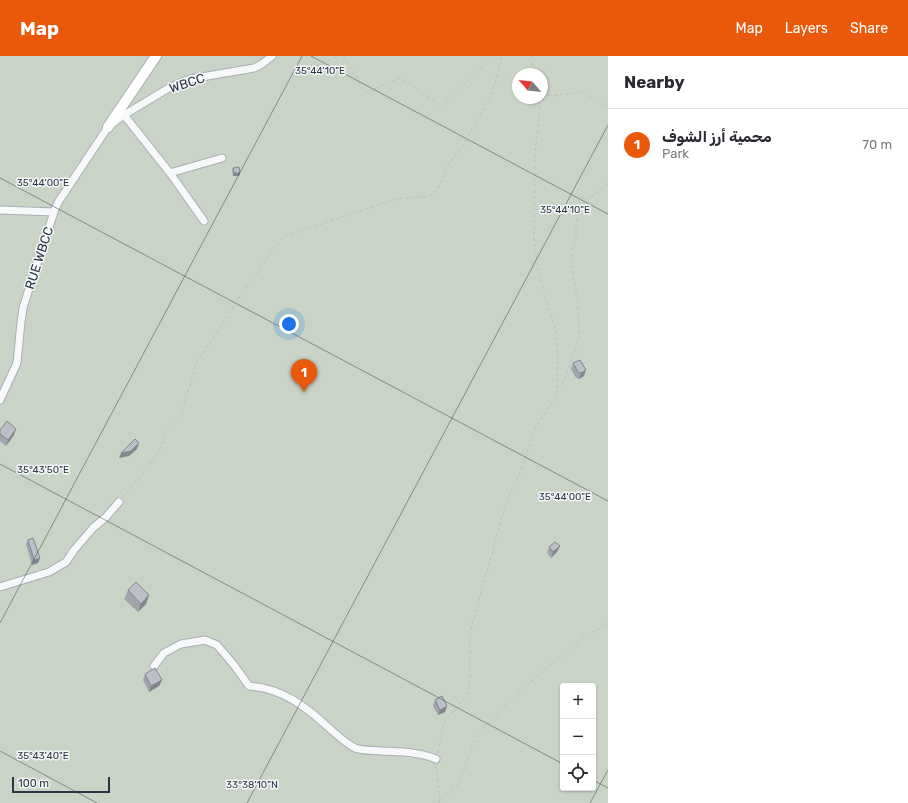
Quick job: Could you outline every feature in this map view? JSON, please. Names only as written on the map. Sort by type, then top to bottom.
[{"type":"street","points":[[108,127],[156,56]]},
{"type":"street","name":"WBCC","points":[[108,127],[124,114],[179,83],[190,79],[254,68],[272,56]]},
{"type":"street","points":[[124,114],[204,221]]},
{"type":"street","name":"RUE WBCC","points":[[0,400],[16,362],[23,308],[54,212],[59,201],[108,127]]},
{"type":"street","points":[[170,174],[222,158]]},
{"type":"street","points":[[0,210],[54,212]]},
{"type":"street","points":[[0,587],[49,572],[66,562],[93,528],[106,517],[119,502]]},
{"type":"street","points":[[154,666],[164,654],[181,644],[205,640],[217,645],[249,686],[262,687],[290,698],[307,708],[340,737],[354,747],[362,750],[411,752],[436,758]]},
{"type":"path","points":[[311,56],[317,66],[338,56]]},
{"type":"path","points":[[343,56],[364,93],[399,78],[415,86],[441,107],[493,56]]},
{"type":"path","points":[[119,502],[147,468],[163,444],[164,435],[181,417],[197,362],[243,292],[283,237],[397,199],[429,196],[438,189],[449,163],[464,144],[492,94],[502,56]]},
{"type":"path","points":[[533,56],[533,68]]},
{"type":"path","points":[[548,95],[581,92],[608,107]]},
{"type":"path","points":[[439,803],[436,758],[444,722],[467,695],[470,681],[470,636],[472,625],[506,503],[524,463],[535,429],[556,396],[558,388],[556,331],[539,276],[534,237],[535,153],[540,110],[539,104]]},
{"type":"path","points":[[558,388],[564,382],[579,338],[578,302],[571,260],[572,249],[576,239],[576,225],[579,211],[586,199],[608,184]]},
{"type":"path","points":[[440,800],[452,792],[460,784],[474,741],[480,731],[518,694],[568,650],[584,637],[608,623]]},
{"type":"green space","points":[[0,56],[608,56],[608,803],[0,803]]},
{"type":"building","points":[[239,167],[240,173],[234,173],[233,168]]},
{"type":"building","points":[[580,360],[586,370],[581,373],[578,372],[573,363]]},
{"type":"building","points":[[7,421],[16,429],[8,440],[0,434],[0,430]]},
{"type":"building","points":[[135,439],[139,443],[131,451],[121,453]]},
{"type":"building","points":[[33,538],[40,558],[34,560],[28,540]]},
{"type":"building","points":[[555,542],[560,546],[553,552],[549,547]]},
{"type":"building","points":[[136,582],[149,595],[141,604],[128,590]]},
{"type":"building","points":[[155,668],[162,680],[151,686],[145,674]]},
{"type":"building","points":[[442,696],[447,706],[440,710],[435,700]]},
{"type":"place","name":"محمية أرز الشوف","points":[[304,392]]}]
